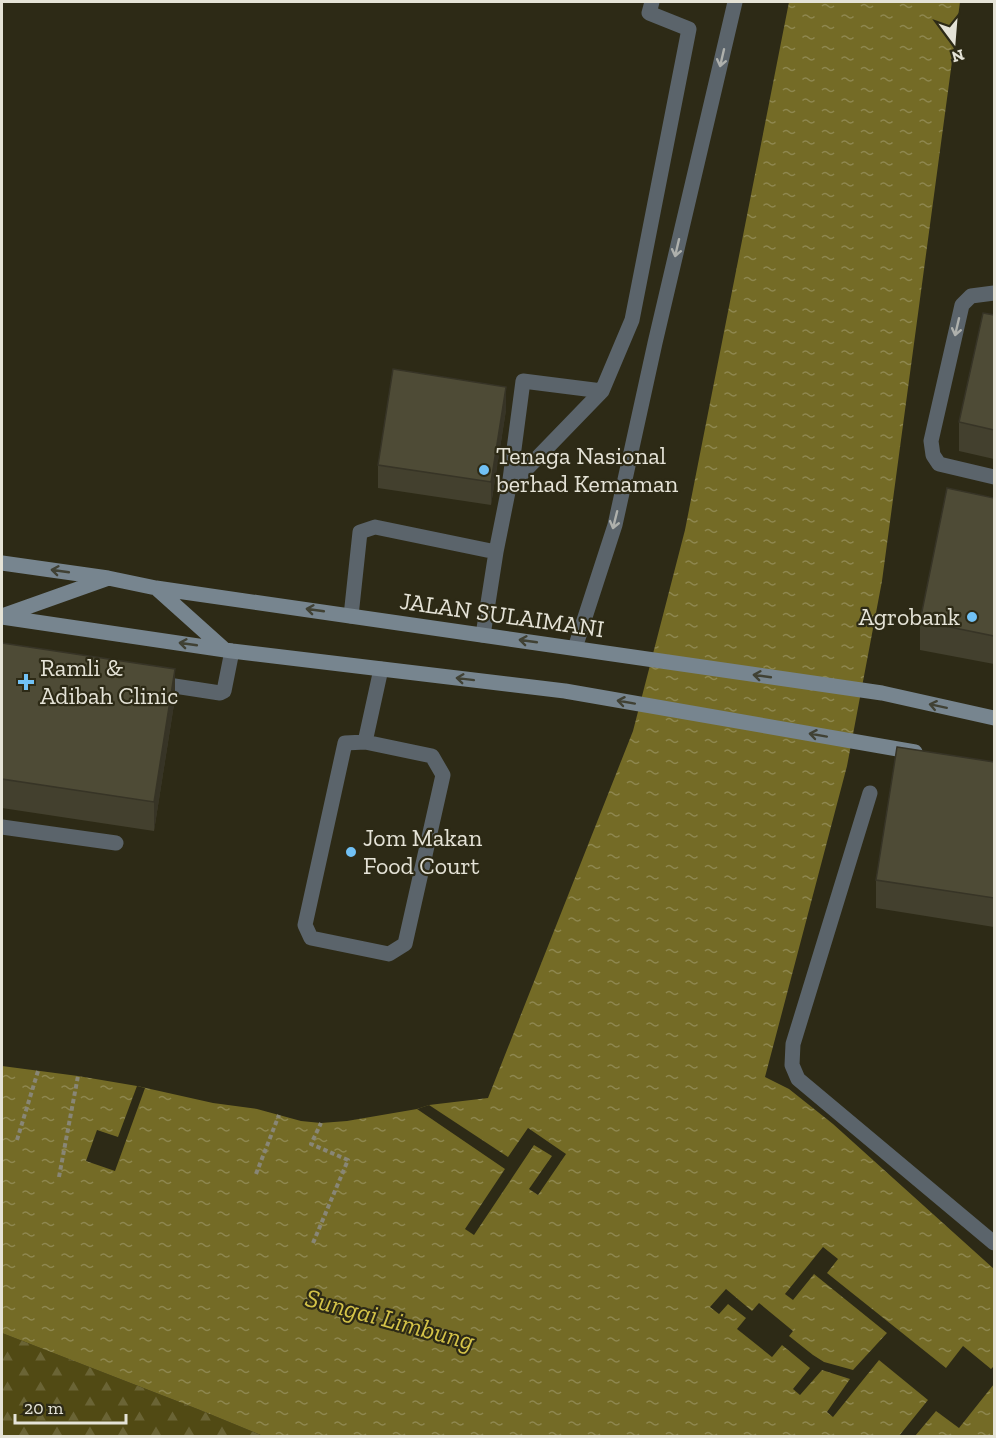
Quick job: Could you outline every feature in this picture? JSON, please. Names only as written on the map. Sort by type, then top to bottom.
[{"type":"main road","name":"JALAN SULAIMANI","points":[[2,563],[108,578],[156,588],[882,693],[994,718]]},
{"type":"main road","points":[[2,617],[108,578]]},
{"type":"main road","points":[[156,588],[228,650]]},
{"type":"main road","points":[[2,617],[228,650],[565,692],[928,754]]},
{"type":"street","points":[[509,487],[602,391],[632,320],[689,29],[649,13],[652,2]]},
{"type":"street","points":[[581,649],[615,525],[735,2]]},
{"type":"street","points":[[994,293],[971,296],[962,305],[931,441],[933,455],[939,464],[994,477]]},
{"type":"street","points":[[483,635],[509,487],[523,381],[602,391]]},
{"type":"street","points":[[351,616],[360,532],[375,527],[496,552]]},
{"type":"street","points":[[139,680],[220,693],[224,691],[228,650]]},
{"type":"street","points":[[365,742],[381,669]]},
{"type":"street","points":[[365,742],[432,756],[443,775],[405,944],[389,954],[311,938],[305,925],[345,743],[365,742]]},
{"type":"street","points":[[870,793],[793,1044],[792,1065],[798,1079],[994,1243]]},
{"type":"street","points":[[2,827],[116,843]]},
{"type":"path","points":[[17,1140],[38,1071]]},
{"type":"path","points":[[59,1177],[78,1076]]},
{"type":"path","points":[[256,1174],[279,1115]]},
{"type":"path","points":[[312,1243],[348,1160],[311,1144],[321,1123]]},
{"type":"green space","points":[[2,1333],[200,1410],[263,1436],[2,1436]]},
{"type":"water","name":"Sungai Limbung","points":[[789,2],[960,2],[882,581],[847,766],[765,1077],[789,1089],[833,1124],[994,1269],[994,1436],[263,1436],[2,1333],[2,1066],[137,1086],[213,1103],[257,1109],[301,1121],[321,1123],[347,1121],[429,1105],[488,1098],[633,731],[685,530]]},
{"type":"pier","points":[[137,1086],[145,1088],[115,1171],[86,1161],[97,1130],[118,1137]]},
{"type":"pier","points":[[429,1105],[508,1157],[528,1128],[566,1154],[538,1195],[529,1189],[552,1156],[534,1145],[474,1235],[465,1229],[505,1169],[417,1109]]},
{"type":"pier","points":[[823,1247],[838,1259],[827,1273],[946,1368],[963,1346],[991,1369],[994,1366],[994,1384],[959,1428],[936,1411],[915,1436],[899,1436],[928,1400],[879,1360],[833,1417],[827,1412],[850,1379],[822,1370],[800,1395],[793,1389],[810,1368],[782,1345],[772,1357],[737,1329],[746,1318],[728,1304],[719,1314],[710,1307],[726,1289],[752,1311],[759,1303],[793,1331],[789,1336],[813,1355],[824,1362],[853,1370],[887,1333],[814,1274],[793,1300],[785,1294]]},
{"type":"building","points":[[983,313],[994,315],[994,430],[959,422]]},
{"type":"building","points":[[393,369],[506,387],[491,482],[378,465]]},
{"type":"building","points":[[947,488],[994,498],[994,636],[920,621]]},
{"type":"building","points":[[2,643],[175,669],[154,802],[2,779]]},
{"type":"building","points":[[897,747],[994,762],[994,898],[876,880]]},
{"type":"place","name":"Tenaga Nasional berhad Kemaman","points":[[484,470]]},
{"type":"place","name":"Agrobank","points":[[972,617]]},
{"type":"place","name":"Ramli & Adibah Clinic","points":[[26,682]]},
{"type":"place","name":"Jom Makan Food Court","points":[[351,852]]}]
